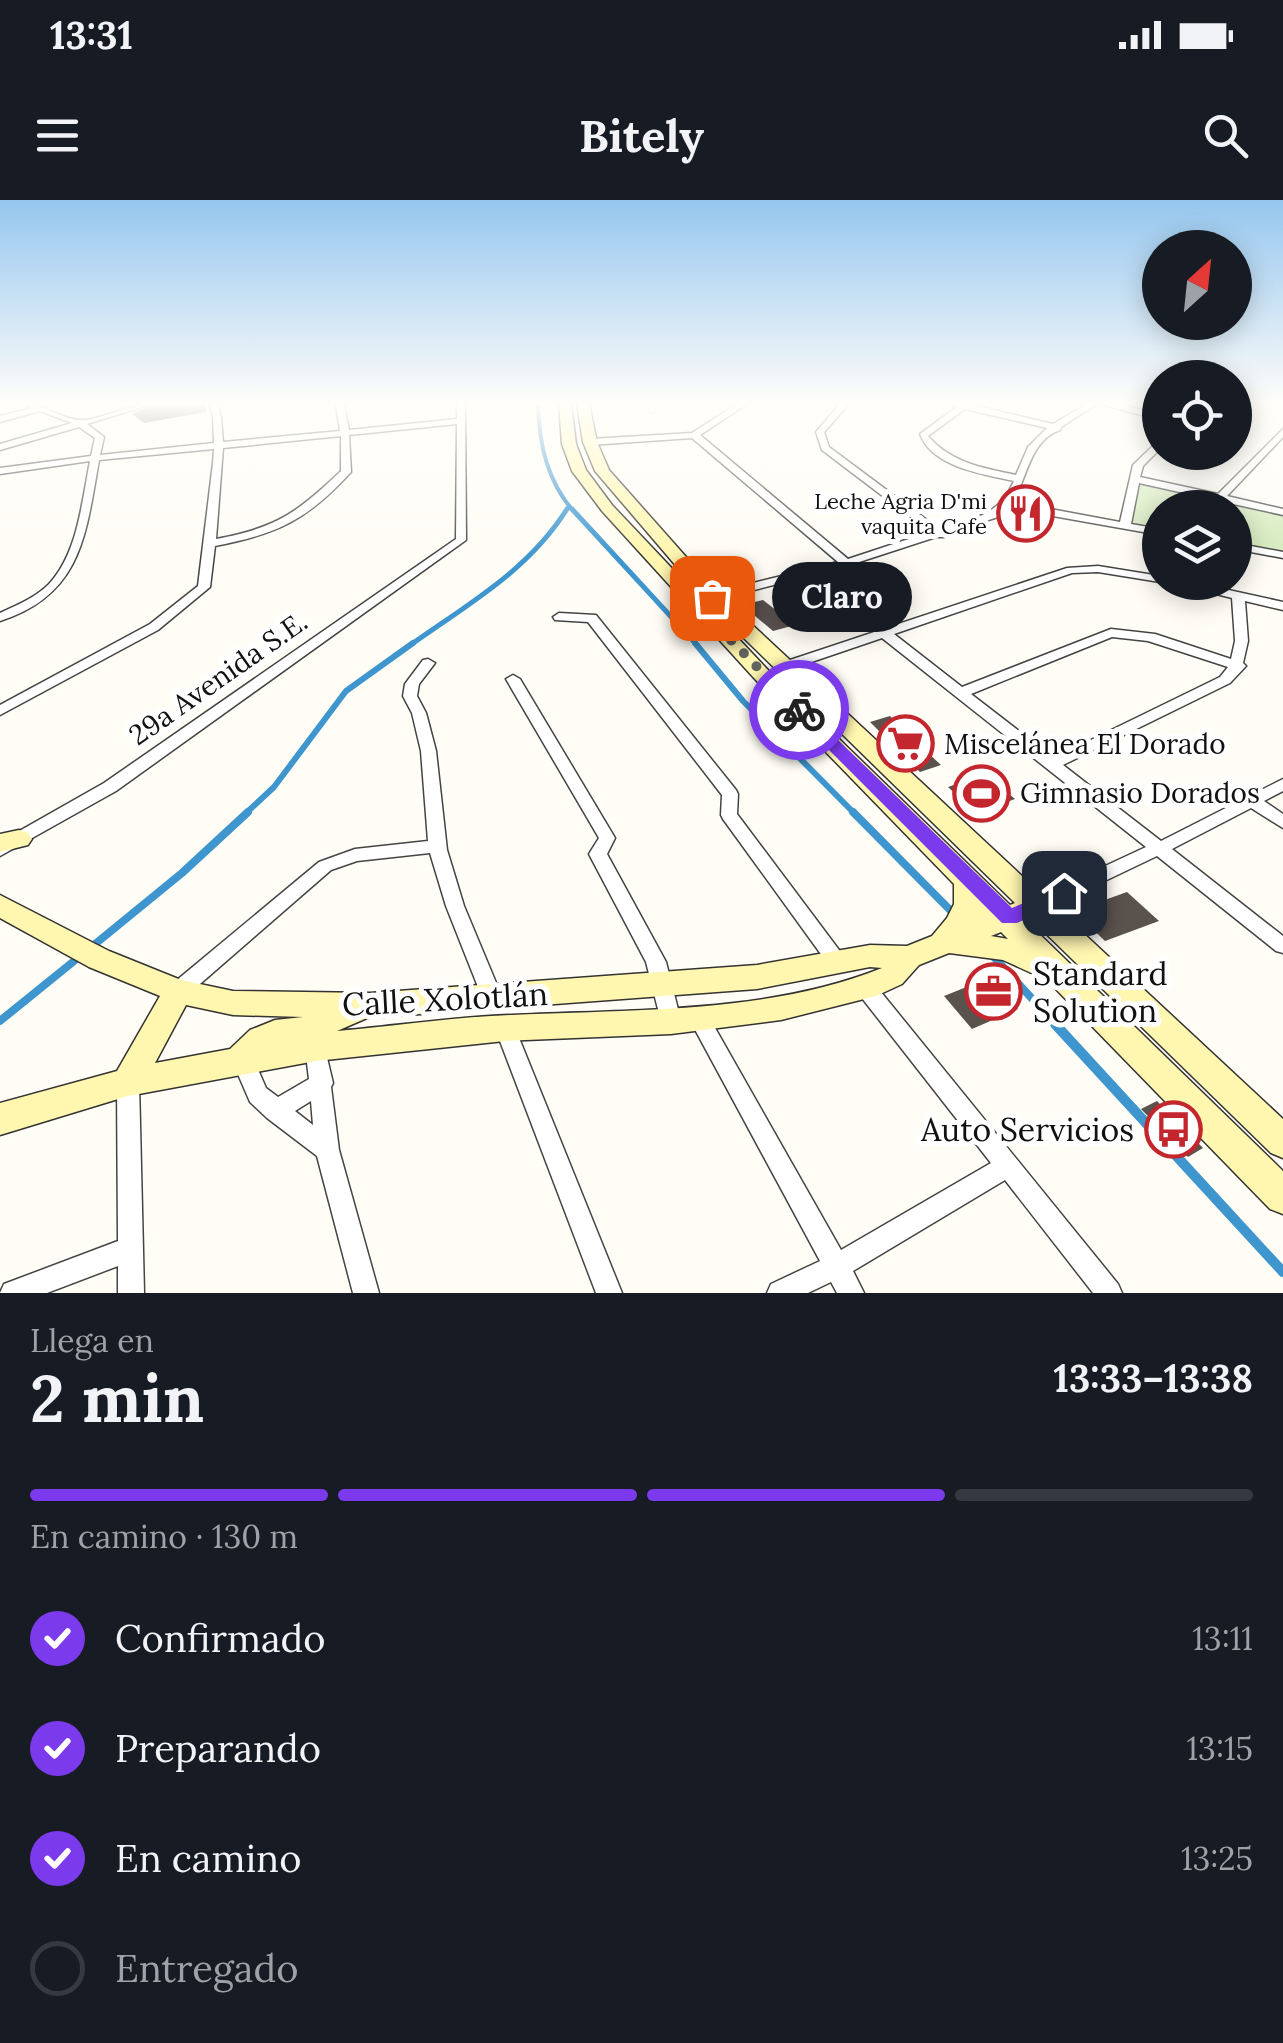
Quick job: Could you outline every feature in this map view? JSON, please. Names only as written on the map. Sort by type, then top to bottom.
[{"type":"main road","points":[[573,455],[579,472],[966,875],[981,929]]},
{"type":"main road","points":[[596,455],[602,470],[703,600],[783,667],[981,929],[1283,1142]]},
{"type":"main road","points":[[966,875],[981,929],[1076,986],[1283,1196]]},
{"type":"main road","name":"Calle Xolotlán","points":[[0,905],[98,959],[178,991],[233,1002],[370,1006],[757,977],[870,956],[909,957],[981,929]]},
{"type":"main road","name":"Calle Xolotlán","points":[[0,1119],[128,1082],[316,1047],[504,1028],[685,1020],[781,1006],[865,987],[892,976],[909,957]]},
{"type":"main road","points":[[128,1082],[178,991]]},
{"type":"main road","points":[[242,1058],[261,1039],[275,1032],[305,1030],[370,1006]]},
{"type":"street","points":[[0,617],[38,600],[54,583],[74,550],[95,455]]},
{"type":"street","points":[[0,471],[125,455]]},
{"type":"street","points":[[0,712],[166,617],[204,586],[217,455]]},
{"type":"street","points":[[210,544],[269,533],[298,518],[346,472],[346,455]]},
{"type":"street","name":"29a Avenida S.E.","points":[[6,844],[110,787],[461,540],[462,455]]},
{"type":"street","points":[[719,455],[846,563]]},
{"type":"street","points":[[834,455],[940,536]]},
{"type":"street","points":[[945,455],[967,467],[1020,479]]},
{"type":"street","points":[[703,600],[940,536],[994,515],[1010,505],[1029,455]]},
{"type":"street","points":[[1228,490],[1261,455]]},
{"type":"street","points":[[1125,525],[1142,461]]},
{"type":"street","points":[[1136,479],[1185,490]]},
{"type":"street","points":[[1010,505],[1142,528]]},
{"type":"street","points":[[1252,505],[1283,512]]},
{"type":"street","points":[[1252,549],[1283,554]]},
{"type":"street","points":[[783,667],[1071,570],[1098,569],[1142,577]]},
{"type":"street","points":[[1252,599],[1283,606]]},
{"type":"street","points":[[1054,764],[1225,680],[1238,666],[1242,650],[1238,600]]},
{"type":"street","points":[[559,616],[592,618],[730,794],[729,815],[838,964]]},
{"type":"street","points":[[960,693],[1112,633],[1150,637],[1238,666]]},
{"type":"street","points":[[887,635],[1283,946]]},
{"type":"street","points":[[428,662],[412,684],[410,696],[418,708],[428,760],[437,846],[449,889],[492,998]]},
{"type":"street","points":[[513,679],[606,838],[598,854],[656,962],[664,985],[851,1293]]},
{"type":"street","points":[[981,929],[1159,848],[1283,784]]},
{"type":"street","points":[[1253,801],[1283,822]]},
{"type":"street","points":[[178,991],[295,888],[326,866],[355,856],[437,846]]},
{"type":"street","points":[[865,987],[1109,1293]]},
{"type":"street","points":[[504,1028],[609,1293]]},
{"type":"street","points":[[316,1047],[327,1150],[366,1293]]},
{"type":"street","points":[[242,1058],[258,1095],[327,1150]]},
{"type":"street","points":[[128,1082],[131,1293]]},
{"type":"street","points":[[274,1111],[322,1083]]},
{"type":"street","points":[[780,1293],[835,1267],[1007,1166]]},
{"type":"street","points":[[12,1293],[130,1249]]},
{"type":"green space","points":[[1136,479],[1185,490],[1142,490],[1142,528],[1125,525]]},
{"type":"green space","points":[[1252,505],[1283,512],[1283,555],[1252,549]]},
{"type":"building","points":[[763,600],[795,625],[773,631],[742,605]]},
{"type":"building","points":[[890,716],[941,765],[920,772],[870,722]]},
{"type":"building","name":"Gimnasio Dorados","points":[[986,774],[1015,799],[976,813],[948,787]]},
{"type":"building","points":[[1127,892],[1159,921],[1105,941],[1074,911]]},
{"type":"building","points":[[989,978],[1018,1009],[972,1029],[944,996]]},
{"type":"building","points":[[1157,1101],[1203,1148],[1188,1157],[1141,1109]]},
{"type":"waterway","points":[[545,455],[557,488],[574,512]]},
{"type":"waterway","points":[[409,646],[515,569],[567,509]]},
{"type":"waterway","points":[[572,509],[698,646]]},
{"type":"waterway","points":[[245,814],[274,787],[346,691],[413,643]]},
{"type":"waterway","points":[[695,643],[743,701],[855,814]]},
{"type":"waterway","points":[[89,949],[182,873],[248,812]]},
{"type":"waterway","points":[[853,812],[957,917]]},
{"type":"waterway","points":[[992,955],[1058,1027]]},
{"type":"waterway","points":[[0,1021],[79,957]]},
{"type":"waterway","points":[[1055,1024],[1283,1272]]},
{"type":"way so far","points":[[712,598],[694,602],[799,710]]},
{"type":"place","name":"Leche Agria D'mi vaquita Cafe","points":[[1026,514]]},
{"type":"place","name":"Claro","points":[[712,598]]},
{"type":"place","name":"Miscelánea El Dorado","points":[[905,744]]},
{"type":"place","name":"Gimnasio Dorados","points":[[981,793]]},
{"type":"place","name":"Standard Solution","points":[[994,991]]},
{"type":"place","name":"Auto Servicios","points":[[1173,1129]]},
{"type":"route","points":[[799,710],[1010,918],[1064,893]]}]
